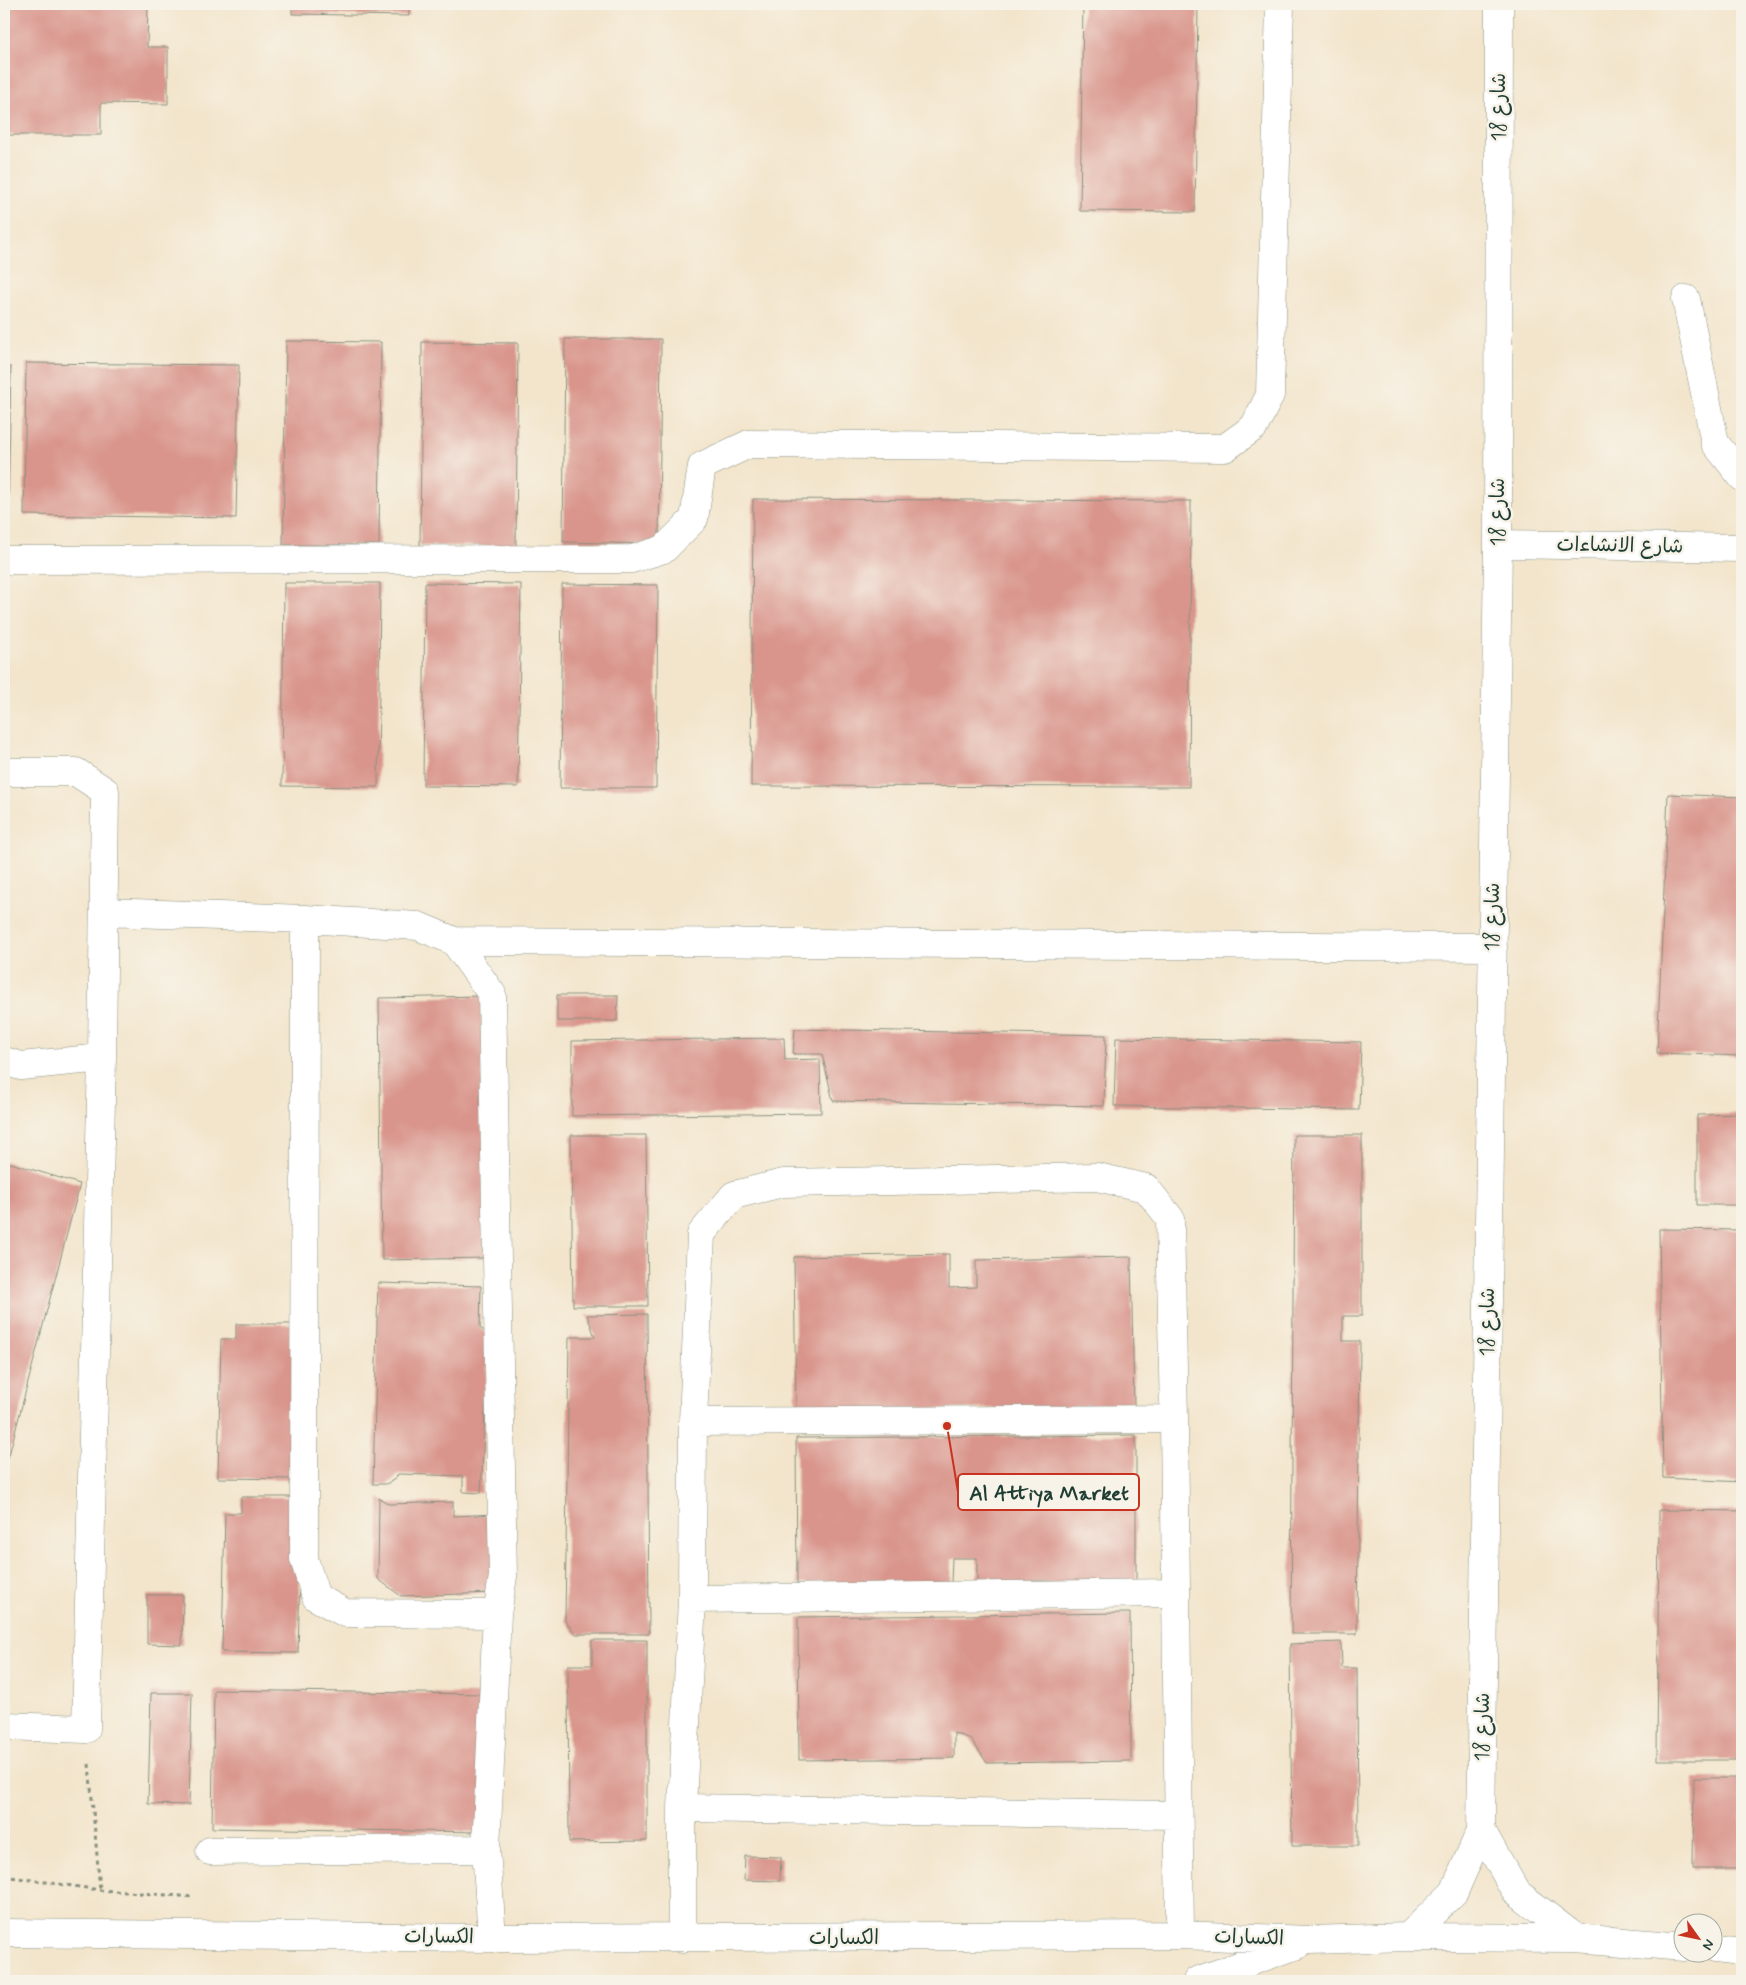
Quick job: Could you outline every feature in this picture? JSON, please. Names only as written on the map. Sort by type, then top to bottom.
[{"type":"street","points":[[4,560],[632,559],[664,549],[694,519],[702,466],[749,444],[1225,448],[1254,427],[1270,395],[1280,4]]},
{"type":"street","name":"شارع 18","points":[[1408,1937],[1454,1892],[1481,1830],[1498,544],[1499,4]]},
{"type":"street","points":[[1686,299],[1715,444],[1742,477]]},
{"type":"street","name":"شارع الانشاءات","points":[[1498,544],[1742,548]]},
{"type":"street","points":[[4,772],[76,772],[105,791],[102,1058],[86,1730],[4,1726]]},
{"type":"street","points":[[104,912],[306,919],[418,926],[454,942],[1492,947]]},
{"type":"street","points":[[306,919],[304,1559],[316,1597],[345,1613],[498,1614]]},
{"type":"street","points":[[454,942],[492,994],[503,1576],[498,1614],[486,1850],[492,1938]]},
{"type":"street","points":[[4,1061],[21,1066],[102,1058]]},
{"type":"street","points":[[682,1938],[682,1808],[692,1599],[693,1422],[701,1234],[734,1195],[783,1182],[1096,1177],[1146,1188],[1170,1218],[1180,1935]]},
{"type":"street","points":[[693,1422],[1174,1419]]},
{"type":"street","points":[[692,1599],[1175,1592]]},
{"type":"street","points":[[682,1808],[1177,1815]]},
{"type":"street","points":[[1481,1830],[1516,1892],[1576,1938]]},
{"type":"street","points":[[210,1852],[486,1850]]},
{"type":"street","name":"الكسارات","points":[[4,1933],[492,1938],[1180,1935],[1310,1940],[1408,1937],[1576,1938],[1674,1946]]},
{"type":"street","points":[[1197,1981],[1310,1940]]},
{"type":"street","points":[[1724,1950],[1742,1952]]},
{"type":"path","points":[[86,1730],[100,1890]]},
{"type":"building","points":[[4,4],[148,4],[147,47],[168,47],[168,104],[101,103],[101,135],[4,135]]},
{"type":"building","points":[[292,4],[409,4],[409,16],[292,14]]},
{"type":"building","points":[[1083,4],[1198,4],[1195,212],[1080,211]]},
{"type":"building","points":[[565,339],[661,339],[659,544],[563,542]]},
{"type":"building","points":[[286,341],[381,342],[379,545],[283,545]]},
{"type":"building","points":[[422,342],[518,343],[516,546],[420,546]]},
{"type":"building","points":[[26,363],[239,365],[236,518],[24,515]]},
{"type":"building","points":[[4,367],[11,367],[8,519],[4,519]]},
{"type":"building","points":[[753,499],[1191,501],[1189,787],[751,786]]},
{"type":"building","points":[[284,583],[380,583],[378,787],[282,786]]},
{"type":"building","points":[[425,583],[521,584],[518,787],[423,786]]},
{"type":"building","points":[[562,584],[658,585],[656,788],[560,788]]},
{"type":"building","points":[[1668,794],[1742,797],[1742,1056],[1657,1053]]},
{"type":"building","points":[[557,995],[618,995],[617,1021],[557,1021]]},
{"type":"building","points":[[482,996],[485,1258],[382,1260],[379,998]]},
{"type":"building","points":[[795,1029],[1106,1035],[1104,1106],[833,1101],[822,1054],[793,1054]]},
{"type":"building","points":[[784,1038],[785,1060],[820,1059],[821,1113],[572,1116],[572,1041]]},
{"type":"building","points":[[1116,1038],[1361,1042],[1359,1110],[1114,1106]]},
{"type":"building","points":[[1742,1114],[1742,1205],[1697,1205],[1697,1115]]},
{"type":"building","points":[[571,1135],[646,1135],[648,1306],[573,1306]]},
{"type":"building","points":[[1294,1135],[1362,1135],[1362,1316],[1343,1316],[1343,1341],[1360,1341],[1357,1634],[1291,1634]]},
{"type":"building","points":[[4,1161],[80,1184],[4,1474]]},
{"type":"building","points":[[1659,1229],[1742,1230],[1742,1482],[1663,1478]]},
{"type":"building","points":[[949,1254],[949,1288],[976,1287],[976,1260],[1131,1257],[1134,1406],[796,1412],[794,1257]]},
{"type":"building","points":[[378,1283],[481,1286],[480,1328],[489,1334],[481,1493],[463,1492],[463,1476],[398,1474],[395,1479],[386,1484],[373,1484]]},
{"type":"building","points":[[647,1314],[649,1634],[576,1634],[565,1621],[569,1337],[595,1337],[587,1315]]},
{"type":"building","points":[[236,1324],[297,1324],[294,1479],[218,1478],[221,1339],[236,1339]]},
{"type":"building","points":[[1136,1435],[1136,1586],[977,1587],[977,1558],[952,1558],[951,1583],[797,1584],[796,1438]]},
{"type":"building","points":[[241,1497],[302,1497],[298,1653],[222,1652],[225,1513],[241,1513]]},
{"type":"building","points":[[379,1498],[389,1504],[453,1502],[453,1516],[496,1514],[497,1593],[401,1596],[378,1579]]},
{"type":"building","points":[[1659,1510],[1742,1511],[1742,1760],[1657,1760]]},
{"type":"building","points":[[147,1595],[183,1595],[182,1645],[147,1644]]},
{"type":"building","points":[[1130,1613],[1131,1761],[987,1763],[971,1739],[954,1733],[954,1758],[799,1760],[798,1617]]},
{"type":"building","points":[[592,1640],[647,1640],[647,1841],[569,1842],[568,1665],[592,1665]]},
{"type":"building","points":[[1341,1642],[1342,1668],[1357,1668],[1358,1846],[1292,1846],[1290,1644]]},
{"type":"building","points":[[214,1690],[484,1694],[481,1832],[212,1828]]},
{"type":"building","points":[[151,1693],[192,1693],[189,1805],[148,1804]]},
{"type":"building","points":[[1694,1778],[1742,1778],[1742,1869],[1693,1869]]},
{"type":"building","points":[[745,1856],[781,1857],[780,1881],[744,1880]]},
{"type":"place","name":"Al Attiya Market","points":[[947,1426]]}]
